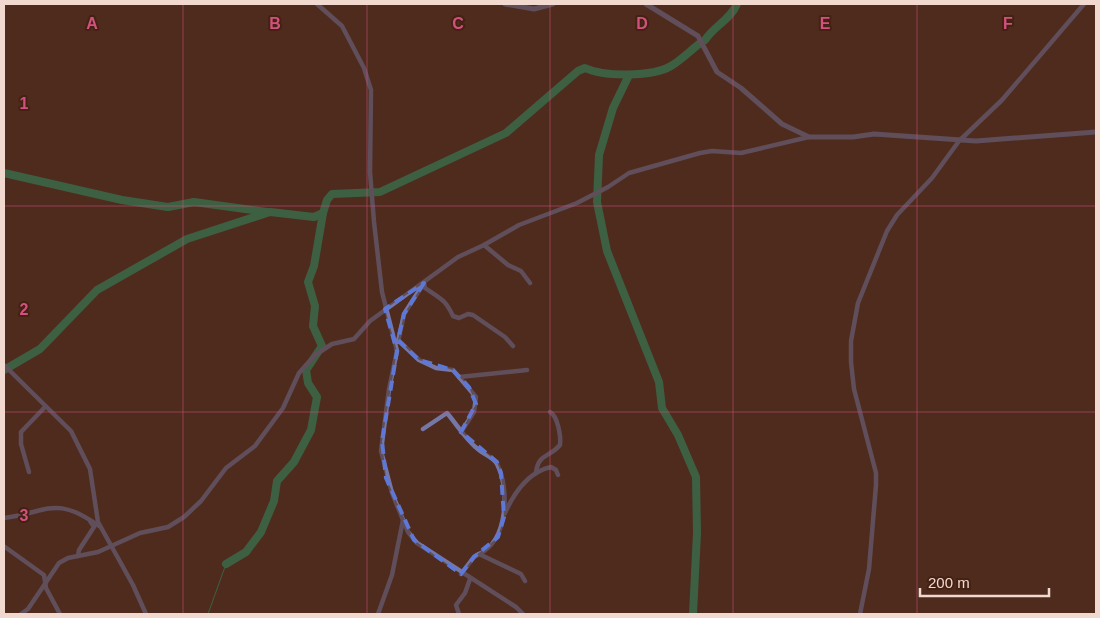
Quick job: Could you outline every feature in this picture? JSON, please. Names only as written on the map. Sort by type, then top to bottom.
[{"type":"street","points":[[317,4],[342,26],[368,79],[370,90],[371,186],[385,309],[397,351]]},
{"type":"street","points":[[505,4],[534,9],[553,4]]},
{"type":"street","points":[[646,4],[698,36],[717,72],[741,88],[782,124],[809,137]]},
{"type":"street","points":[[860,614],[871,559],[876,485],[876,473],[854,389],[851,362],[851,340],[856,309],[864,284],[892,222],[932,178],[959,141],[1002,100],[1084,4]]},
{"type":"street","points":[[21,614],[28,609],[45,581],[59,563],[78,556],[98,552],[140,533],[168,527],[193,510],[226,468],[250,452],[262,438],[283,408],[295,380],[306,364],[324,348],[354,339],[365,325],[385,309],[458,257],[484,246],[519,225],[577,203],[608,187],[628,173],[700,153],[712,151],[741,153],[809,137],[874,134],[959,141],[994,141],[1096,132]]},
{"type":"street","points":[[484,246],[508,265],[521,271],[530,283]]},
{"type":"street","points":[[424,283],[404,314],[398,340],[388,397],[382,451],[386,478],[403,519],[417,543],[436,554],[462,574],[516,607],[523,614]]},
{"type":"street","points":[[424,283],[425,288],[446,302],[452,309],[453,316],[459,318],[468,314],[473,315],[505,337],[513,346]]},
{"type":"street","points":[[398,340],[419,360],[436,368],[454,370],[476,398],[474,412],[461,432]]},
{"type":"street","points":[[4,365],[45,407],[72,431],[88,462],[100,527],[112,546],[146,614]]},
{"type":"street","points":[[459,377],[527,370]]},
{"type":"street","points":[[28,472],[21,444],[21,432],[45,407]]},
{"type":"street","points":[[536,472],[538,463],[542,458],[560,445],[558,420],[550,412]]},
{"type":"street","points":[[422,429],[446,413],[472,444],[496,462],[501,473],[504,517]]},
{"type":"street","points":[[462,574],[474,557],[491,546],[498,537],[504,517],[515,494],[536,472],[551,467],[556,470],[558,475]]},
{"type":"street","points":[[4,518],[22,516],[48,507],[67,510],[90,520],[100,527]]},
{"type":"street","points":[[378,614],[392,575],[403,519]]},
{"type":"street","points":[[78,556],[79,550],[94,526],[90,520]]},
{"type":"street","points":[[5,547],[40,571],[46,588],[60,614]]},
{"type":"street","points":[[479,554],[521,574],[525,581]]},
{"type":"street","points":[[459,614],[456,605],[465,593],[470,579]]},
{"type":"highlighted area","points":[[424,283],[404,314],[398,340],[419,360],[453,370],[469,387],[476,404],[461,432],[497,462],[501,473],[504,517],[498,537],[474,557],[461,574],[414,540],[386,478],[382,441],[397,351],[385,309]]},
{"type":"waterway","points":[[705,40],[731,14],[737,4]]},
{"type":"waterway","points":[[4,370],[40,349],[97,290],[187,239],[270,212],[314,217],[323,213],[327,200],[332,194],[380,192],[506,133],[578,71],[585,68],[604,73],[641,74],[663,70],[699,44]]},
{"type":"waterway","points":[[629,75],[613,108],[599,155],[597,202],[607,251],[659,382],[662,408],[678,435],[696,477],[697,533],[693,614]]},
{"type":"waterway","points":[[4,173],[122,200],[168,207],[194,202],[267,212]]},
{"type":"waterway","points":[[226,564],[246,552],[261,532],[274,501],[277,481],[294,462],[311,430],[317,397],[308,383],[306,370],[322,346],[313,326],[315,306],[308,282],[314,266],[323,213]]},
{"type":"waterway","points":[[208,614],[226,564]]}]
